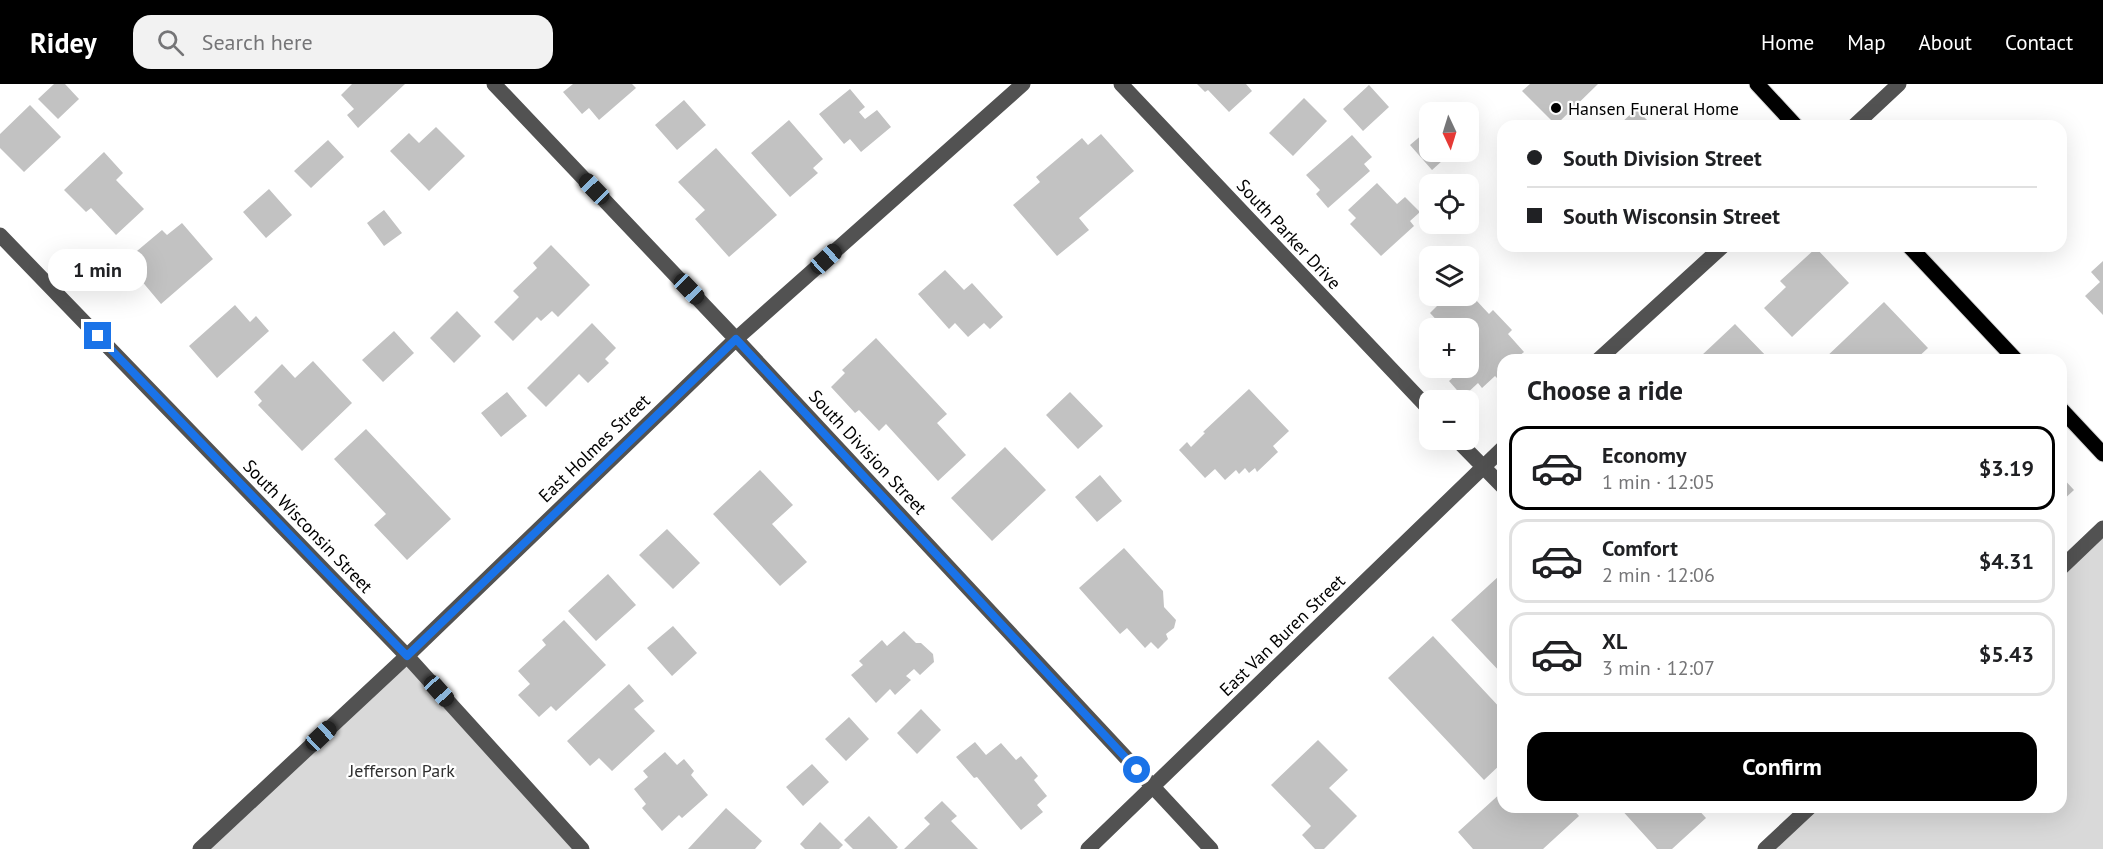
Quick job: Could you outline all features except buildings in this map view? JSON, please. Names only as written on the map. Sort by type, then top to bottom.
[{"type":"main road","points":[[1757,84],[1790,120]]},
{"type":"main road","points":[[1915,252],[2010,354]]},
{"type":"main road","points":[[2067,415],[2103,454]]},
{"type":"street","name":"East Holmes Street","points":[[200,849],[407,656],[736,339],[1023,84]]},
{"type":"street","name":"South Parker Drive","points":[[1121,84],[1419,398]]},
{"type":"street","points":[[1860,120],[1899,84]]},
{"type":"street","name":"South Division Street","points":[[499,86],[1211,849]]},
{"type":"street","name":"South Wisconsin Street","points":[[0,235],[407,656],[582,849]]},
{"type":"street","points":[[1605,354],[1716,252]]},
{"type":"street","points":[[1467,450],[1497,481]]},
{"type":"street","name":"East Van Buren Street","points":[[1088,849],[1497,453]]},
{"type":"street","points":[[2067,562],[2103,528]]},
{"type":"street","points":[[1765,849],[1804,813]]},
{"type":"green space","points":[[2103,528],[2103,849],[1765,849],[1803,813],[2067,813],[2067,562]]},
{"type":"green space","name":"Jefferson Park","points":[[407,656],[582,849],[200,849]]},
{"type":"place","name":"Hansen Funeral Home","points":[[1556,108]]},
{"type":"route","points":[[98,336],[407,656],[736,339],[1137,770]]}]
